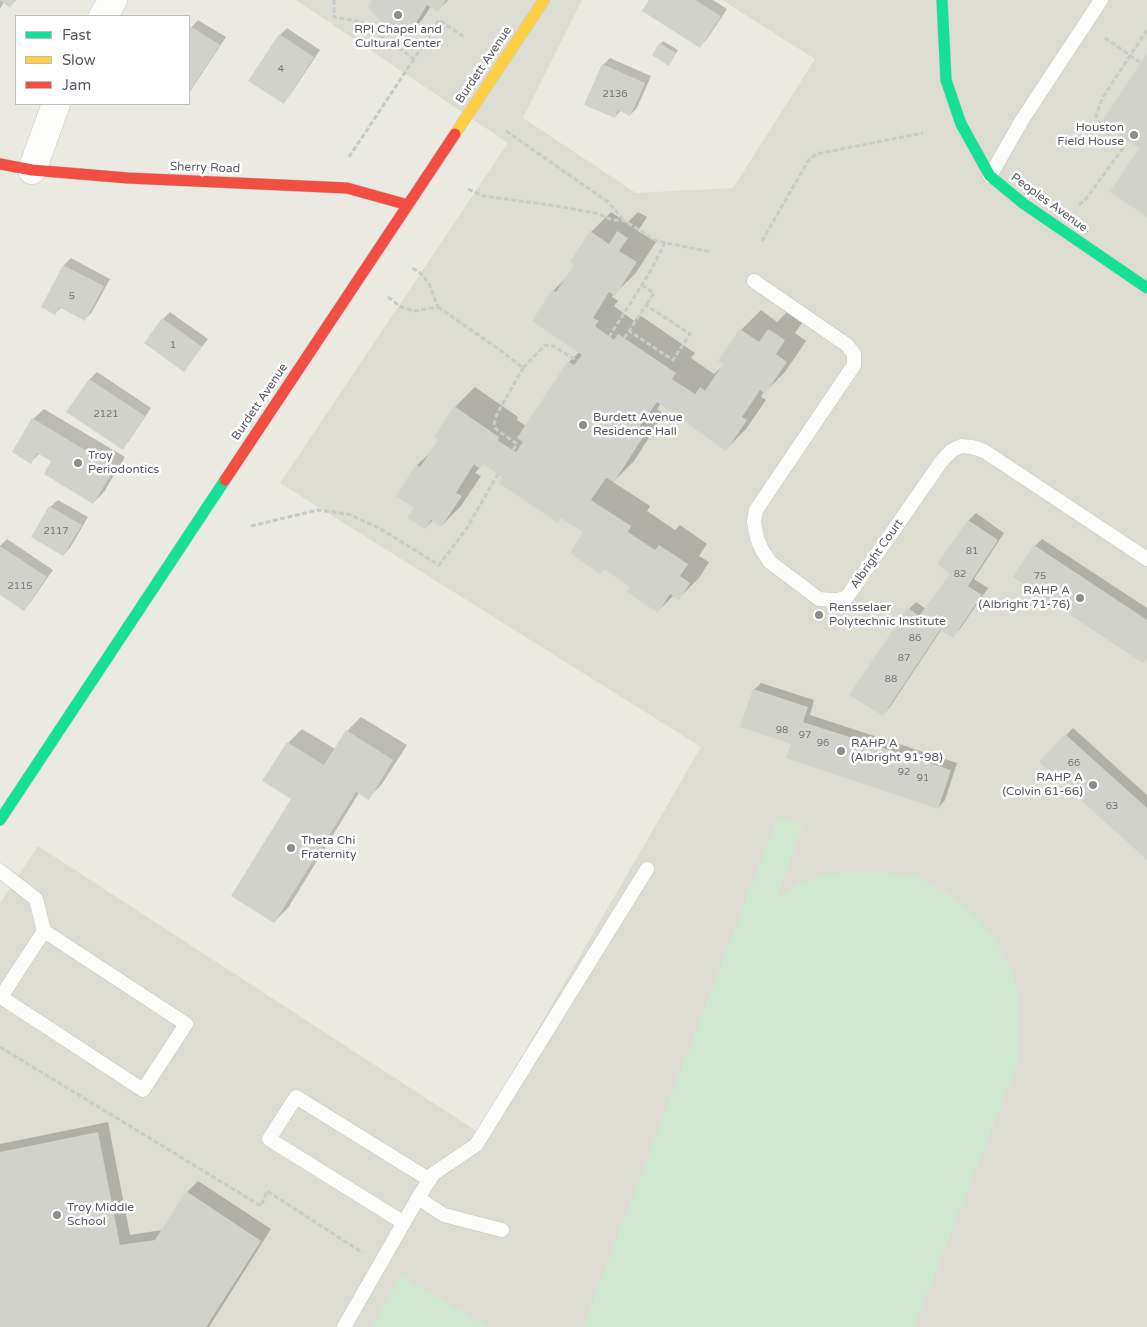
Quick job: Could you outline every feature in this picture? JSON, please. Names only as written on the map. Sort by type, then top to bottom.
[{"type":"street","points":[[104,15],[113,0]]},
{"type":"street","name":"Burdett Avenue","points":[[0,820],[544,0]]},
{"type":"street","name":"Peoples Avenue","points":[[942,0],[946,80],[961,124],[990,176],[1024,204],[1147,288]]},
{"type":"street","points":[[32,170],[56,105]]},
{"type":"street","name":"Sherry Road","points":[[0,164],[32,170],[128,178],[347,188],[408,205]]},
{"type":"lane","points":[[990,176],[1022,120],[1101,0]]},
{"type":"lane","name":"Albright Court","points":[[754,281],[847,345],[854,354],[854,365],[756,510],[754,522],[757,538],[770,562],[820,599],[838,600],[847,597],[941,462],[951,452],[961,446],[984,451],[1147,559]]},
{"type":"lane","points":[[344,1327],[433,1174],[476,1146],[647,870]]},
{"type":"lane","points":[[0,871],[36,899],[44,931],[186,1024],[143,1090],[1,997],[44,931]]},
{"type":"lane","points":[[404,1223],[269,1139],[296,1096],[430,1180]]},
{"type":"lane","points":[[418,1198],[444,1215],[502,1230]]},
{"type":"path","points":[[334,0],[334,17],[362,22],[414,59]]},
{"type":"path","points":[[349,157],[439,20],[464,38]]},
{"type":"path","points":[[1079,205],[1086,199],[1123,148],[1101,127],[1096,115],[1103,97],[1147,30]]},
{"type":"path","points":[[1105,38],[1141,63]]},
{"type":"path","points":[[506,131],[608,202],[623,220],[657,241],[711,252]]},
{"type":"path","points":[[762,241],[808,162],[816,154],[923,133]]},
{"type":"path","points":[[468,189],[483,196],[557,206],[599,214],[612,220],[623,220]]},
{"type":"path","points":[[609,336],[642,285],[665,243]]},
{"type":"path","points":[[411,267],[423,275],[430,286],[438,307],[523,368]]},
{"type":"path","points":[[624,338],[654,293],[642,285]]},
{"type":"path","points":[[388,297],[401,307],[414,311],[438,307]]},
{"type":"path","points":[[629,331],[673,360],[690,334],[646,305]]},
{"type":"path","points":[[513,450],[517,444],[496,429],[494,425],[496,416],[523,368],[546,345],[552,346],[578,361]]},
{"type":"path","points":[[251,526],[318,510],[348,514],[379,528],[439,565],[467,528],[498,474]]},
{"type":"path","points":[[0,1047],[261,1206],[268,1191],[381,1264]]},
{"type":"shaded area","points":[[296,0],[582,0],[523,118],[636,193],[733,188],[815,59],[722,0],[1147,0],[1147,1327],[0,1327],[0,903],[38,846],[478,1132],[701,747],[280,483],[508,143]]},
{"type":"green space","points":[[778,816],[803,826],[777,898],[801,883],[826,875],[846,871],[877,871],[913,876],[938,887],[980,920],[994,937],[1009,965],[1019,997],[1019,1060],[914,1327],[583,1327]]},
{"type":"green space","points":[[401,1276],[488,1327],[371,1327]]},
{"type":"building","points":[[0,0],[15,0],[10,8]]},
{"type":"building","name":"RPI Chapel and Cultural Center","points":[[372,0],[446,0],[438,12],[427,5],[408,36],[386,26],[378,18],[368,7]]},
{"type":"building","points":[[649,0],[695,0],[721,16],[700,48],[642,11]]},
{"type":"building","points":[[190,26],[220,45],[190,90]]},
{"type":"building","points":[[279,34],[314,57],[284,104],[248,81]]},
{"type":"building","points":[[659,43],[676,53],[669,66],[652,55]]},
{"type":"building","name":"Houston Field House","points":[[1147,53],[1147,217],[1110,192],[1139,148],[1101,123]]},
{"type":"building","points":[[602,64],[645,83],[630,116],[618,110],[615,118],[584,105]]},
{"type":"building","name":"Burdett Avenue Residence Hall","points":[[590,231],[609,244],[617,231],[628,238],[619,251],[637,262],[615,296],[609,292],[593,318],[599,321],[595,326],[614,340],[618,334],[676,373],[672,379],[695,394],[700,387],[705,391],[723,364],[718,361],[740,329],[759,342],[768,329],[785,340],[776,354],[787,362],[765,394],[760,390],[742,417],[747,420],[726,451],[657,402],[638,429],[645,434],[614,482],[606,478],[591,500],[631,526],[628,532],[655,550],[659,545],[688,564],[680,576],[690,583],[679,600],[670,594],[658,613],[627,592],[630,587],[604,569],[600,574],[570,553],[583,532],[561,518],[558,523],[499,483],[502,477],[483,464],[480,469],[474,464],[456,493],[462,496],[441,527],[431,520],[425,529],[407,518],[414,508],[396,496],[416,465],[420,467],[438,440],[434,437],[454,406],[499,437],[498,441],[516,452],[523,442],[517,438],[568,361],[574,365],[582,355],[532,321],[552,290],[556,292],[574,265],[570,262]]},
{"type":"building","points":[[63,265],[104,286],[85,321],[59,307],[55,315],[41,307]]},
{"type":"building","points":[[162,318],[202,347],[184,372],[144,343]]},
{"type":"building","points":[[89,379],[145,416],[123,450],[66,412]]},
{"type":"building","name":"Troy Periodontics","points":[[32,418],[115,468],[93,504],[44,474],[51,461],[37,453],[31,464],[12,452]]},
{"type":"building","points":[[49,506],[82,525],[63,556],[31,537]]},
{"type":"building","points":[[968,520],[998,540],[968,586],[982,595],[953,638],[940,630],[883,716],[849,695],[908,608],[919,616],[950,574],[937,564]]},
{"type":"building","name":"RAHP A (Albright 71-76)","points":[[1034,545],[1147,620],[1147,657],[1143,663],[1013,577]]},
{"type":"building","points":[[0,546],[47,577],[24,611],[0,595]]},
{"type":"building","name":"RAHP A (Albright 91-98)","points":[[753,689],[808,707],[803,722],[951,770],[938,809],[786,758],[791,744],[740,727]]},
{"type":"building","name":"Theta Chi Fraternity","points":[[346,730],[393,760],[369,800],[356,792],[274,923],[231,896],[291,799],[262,781],[287,742],[324,765]]},
{"type":"building","name":"RAHP A (Colvin 61-66)","points":[[1065,734],[1147,808],[1147,860],[1039,762]]},
{"type":"building","name":"Troy Middle School","points":[[98,1132],[120,1245],[155,1240],[186,1191],[261,1241],[206,1327],[0,1327],[0,1152]]},
{"type":"traffic: fast","points":[[942,0],[946,80],[961,124],[990,176],[1024,204],[1147,288]]},
{"type":"traffic: fast","points":[[0,820],[225,480]]},
{"type":"traffic: slow","points":[[455,134],[544,0]]},
{"type":"traffic: jam","points":[[225,480],[455,134]]},
{"type":"traffic: jam","points":[[0,164],[32,170],[128,178],[347,188],[408,205]]},
{"type":"place","name":"RPI Chapel and Cultural Center","points":[[398,15]]},
{"type":"place","name":"Houston Field House","points":[[1134,135]]},
{"type":"place","name":"Burdett Avenue Residence Hall","points":[[583,425]]},
{"type":"place","name":"Troy Periodontics","points":[[78,463]]},
{"type":"place","name":"RAHP A (Albright 71-76)","points":[[1080,598]]},
{"type":"place","name":"Rensselaer Polytechnic Institute","points":[[819,615]]},
{"type":"place","name":"RAHP A (Albright 91-98)","points":[[841,751]]},
{"type":"place","name":"RAHP A (Colvin 61-66)","points":[[1093,785]]},
{"type":"place","name":"Theta Chi Fraternity","points":[[291,848]]},
{"type":"place","name":"Troy Middle School","points":[[57,1215]]}]
